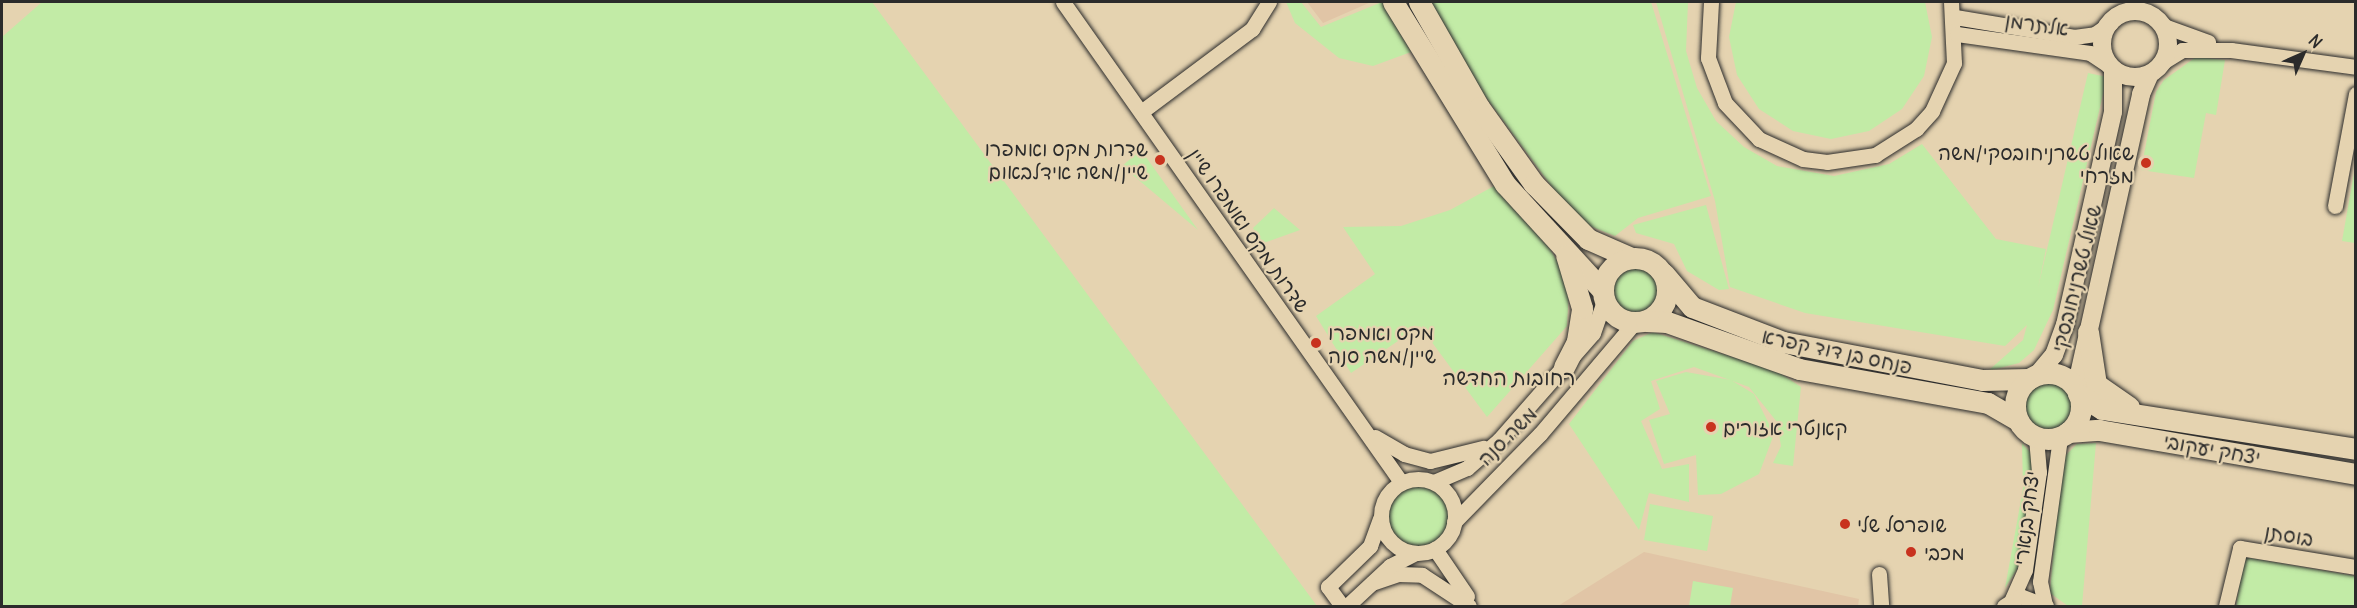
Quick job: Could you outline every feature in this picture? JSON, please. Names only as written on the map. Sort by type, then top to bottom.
[{"type":"main road","points":[[1393,2],[1490,163],[1603,296],[1616,316],[1640,322],[1663,307],[1664,274],[1650,261],[1631,258],[1588,238],[1534,184],[1479,107],[1419,2]]},
{"type":"main road","points":[[1549,234],[1569,261],[1581,295],[1582,322],[1564,367]]},
{"type":"main road","points":[[1603,296],[1607,272],[1631,258]]},
{"type":"main road","name":"פנחס בן דוד קפרא","points":[[1664,274],[1692,308],[1783,342],[1982,380],[2033,377]]},
{"type":"main road","name":"פנחס בן דוד קפרא","points":[[1640,322],[1667,321],[1798,369],[1988,403],[2018,420]]},
{"type":"main road","points":[[2088,332],[2092,374],[2100,389],[2114,402],[2157,417]]},
{"type":"main road","points":[[2033,377],[2062,377],[2077,391],[2079,418],[2064,434],[2036,436],[2018,420],[2018,393],[2033,377]]},
{"type":"main road","name":"יצחק יעקובי","points":[[2077,391],[2102,409],[2355,449]]},
{"type":"main road","name":"יצחק יעקובי","points":[[2064,434],[2108,431],[2355,474]]},
{"type":"street","name":"שדרות מקס ואמפרו שיין","points":[[1063,2],[1401,482]]},
{"type":"street","points":[[1141,112],[1252,29],[1269,2]]},
{"type":"street","name":"אלתרמן","points":[[1711,2],[1708,58],[1725,104],[1759,139],[1819,161],[1875,154],[1916,129],[1945,90],[1957,33],[1953,9],[2074,37],[2095,34],[2111,23]]},
{"type":"street","points":[[2155,2],[2168,45],[2156,68]]},
{"type":"street","points":[[2231,50],[2162,23],[2130,7],[2111,23],[2102,46],[2111,68],[2131,78],[2156,68],[2182,50],[2231,50],[2355,67]]},
{"type":"street","name":"אלתרמן","points":[[1957,33],[2090,52],[2111,68]]},
{"type":"street","name":"שאול טשרניחובסקי","points":[[2033,377],[2054,355],[2065,325],[2113,112],[2111,68]]},
{"type":"street","name":"שאול טשרניחובסקי","points":[[2077,391],[2141,94],[2156,68]]},
{"type":"street","points":[[2335,206],[2355,94]]},
{"type":"street","name":"משה סנה","points":[[1434,482],[1467,468],[1499,440],[1593,333],[1603,296]]},
{"type":"street","name":"משה סנה","points":[[1454,522],[1540,434],[1640,322]]},
{"type":"street","points":[[1356,418],[1388,447],[1430,461],[1461,457],[1499,440]]},
{"type":"street","name":"יצחק בנארי","points":[[2045,606],[2040,582],[2064,434]]},
{"type":"street","name":"יצחק בנארי","points":[[2008,603],[2025,570],[2039,472],[2036,436]]},
{"type":"street","points":[[1342,606],[1328,587],[1370,546],[1391,490],[1401,482],[1434,482],[1451,499],[1454,522],[1435,549],[1415,553],[1372,583],[1347,606]]},
{"type":"street","points":[[1381,513],[1386,535],[1415,553]]},
{"type":"street","name":"בוסתן","points":[[2226,606],[2240,548],[2355,567]]},
{"type":"street","points":[[1435,549],[1472,606]]},
{"type":"street","points":[[1372,583],[1398,574],[1422,574],[1472,606]]},
{"type":"street","points":[[1879,574],[1881,606]]},
{"type":"street","points":[[2008,603],[2030,596],[2045,606]]},
{"type":"shaded area","points":[[1307,2],[1371,2],[1323,23]]},
{"type":"shaded area","points":[[1644,552],[1859,599],[1858,606],[1558,606]]},
{"type":"green space","points":[[42,2],[872,2],[1317,606],[2,606],[2,37]]},
{"type":"green space","points":[[1286,2],[1301,2],[1321,27],[1382,2],[1411,52],[1373,66],[1339,58],[1295,23]]},
{"type":"green space","points":[[1431,2],[1651,2],[1711,196],[1638,218],[1615,236],[1577,221],[1471,77]]},
{"type":"green space","points":[[1656,2],[1688,2],[1686,51],[1697,88],[1716,121],[1744,147],[1777,166],[1834,176],[1889,164],[1922,144],[1996,239],[2046,249],[2038,288],[2088,73],[2107,77],[2053,310],[2034,350],[2019,363],[1988,371],[2023,340],[2027,325],[2005,346],[1805,313],[1730,287],[1715,201]]},
{"type":"green space","points":[[1736,2],[1925,2],[1932,37],[1924,76],[1902,109],[1869,131],[1831,139],[1793,131],[1759,109],[1737,75],[1729,37]]},
{"type":"green space","points":[[2196,57],[2225,60],[2216,115],[2206,113],[2194,178],[2141,170],[2156,92],[2164,80]]},
{"type":"green space","points":[[1141,150],[1198,230],[1122,166]]},
{"type":"green space","points":[[2354,173],[2356,173],[2355,243],[2342,241]]},
{"type":"green space","points":[[1494,186],[1550,249],[1563,271],[1569,290],[1567,326],[1487,417],[1420,326],[1351,373],[1316,316],[1375,274],[1343,227],[1401,226],[1450,210]]},
{"type":"green space","points":[[1706,205],[1729,289],[1719,290],[1687,271],[1674,244],[1636,233],[1633,225]]},
{"type":"green space","points":[[1274,208],[1300,230],[1261,244],[1253,228]]},
{"type":"green space","points":[[1635,266],[1652,273],[1659,290],[1652,307],[1635,314],[1618,307],[1611,290],[1618,273]]},
{"type":"green space","points":[[1653,332],[1777,371],[1801,387],[1793,466],[1773,463],[1781,446],[1777,422],[1749,387],[1694,367],[1651,381],[1660,409],[1641,421],[1662,469],[1689,464],[1689,502],[1649,493],[1639,530],[1569,424],[1633,341]]},
{"type":"green space","name":"קאנטרי אזורים","points":[[1686,372],[1731,380],[1754,394],[1774,434],[1759,474],[1721,494],[1698,495],[1696,455],[1664,464],[1649,420],[1670,414],[1656,381]]},
{"type":"green space","points":[[2048,378],[2058,380],[2066,386],[2072,394],[2074,404],[2072,414],[2066,422],[2058,428],[2048,430],[2038,428],[2030,422],[2024,414],[2022,404],[2024,394],[2030,386],[2038,380]]},
{"type":"green space","points":[[2022,443],[2037,460],[2023,560],[2005,588],[2023,489]]},
{"type":"green space","points":[[2096,443],[2082,606],[2068,606],[2050,593],[2059,478],[2065,456],[2077,444]]},
{"type":"green space","points":[[1418,485],[1435,490],[1440,494],[1444,499],[1449,516],[1444,533],[1440,538],[1435,542],[1418,547],[1401,542],[1396,538],[1392,533],[1387,516],[1392,499],[1396,494],[1401,490]]},
{"type":"green space","points":[[1650,504],[1713,516],[1707,551],[1644,540]]},
{"type":"green space","points":[[2244,557],[2355,576],[2355,606],[2236,606]]},
{"type":"green space","points":[[1693,581],[1733,588],[1730,606],[1689,606]]},
{"type":"place","name":"שדרות מקס ואמפרו שיין/משה אידלבאום","points":[[1160,160]]},
{"type":"place","name":"שאול טשרניחובסקי/משה מזרחי","points":[[2146,163]]},
{"type":"place","name":"מקס ואמפרו שיין/משה סנה","points":[[1316,343]]},
{"type":"place","name":"קאנטרי אזורים","points":[[1711,427]]},
{"type":"place","name":"שופרסל שלי","points":[[1845,524]]},
{"type":"place","name":"מכבי","points":[[1911,552]]},
{"type":"district","name":"רחובות החדשה","points":[[1509,378]]}]
